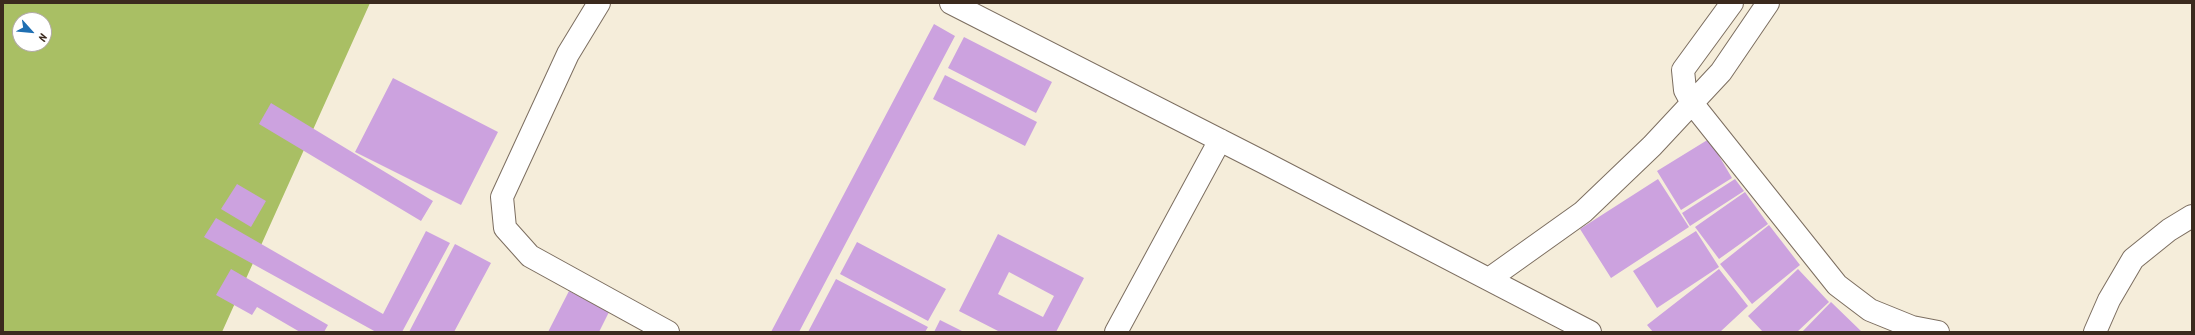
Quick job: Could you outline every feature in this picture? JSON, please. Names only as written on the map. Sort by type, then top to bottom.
[{"type":"street","points":[[599,3],[568,54],[502,197],[506,228],[530,256],[668,332]]},
{"type":"street","points":[[951,3],[1220,140],[1590,332]]},
{"type":"street","points":[[1732,3],[1683,70],[1684,90],[1692,103],[1837,285],[1870,310],[1912,327],[1938,332]]},
{"type":"street","points":[[1489,280],[1583,212],[1652,146],[1721,72],[1768,3]]},
{"type":"street","points":[[1116,332],[1220,140]]},
{"type":"street","points":[[2096,332],[2109,300],[2133,259],[2170,230],[2192,216]]},
{"type":"green space","points":[[3,3],[370,3],[222,332],[3,332]]},
{"type":"building","points":[[934,24],[955,36],[799,332],[771,332]]},
{"type":"building","points":[[964,37],[1052,82],[1036,113],[948,68]]},
{"type":"building","points":[[945,75],[1037,122],[1025,146],[933,99]]},
{"type":"building","points":[[393,78],[498,132],[461,205],[355,152]]},
{"type":"building","points":[[271,103],[433,201],[421,221],[259,124]]},
{"type":"building","points":[[1709,139],[1732,178],[1681,210],[1657,171]]},
{"type":"building","points":[[1658,179],[1689,227],[1611,278],[1580,229]]},
{"type":"building","points":[[1735,179],[1744,191],[1690,226],[1682,213]]},
{"type":"building","points":[[237,184],[266,201],[251,227],[221,209]]},
{"type":"building","points":[[1745,192],[1768,224],[1719,259],[1695,227]]},
{"type":"building","points":[[216,218],[383,314],[426,231],[450,243],[402,332],[376,332],[204,237]]},
{"type":"building","points":[[1769,225],[1800,265],[1752,304],[1720,264]]},
{"type":"building","points":[[1696,231],[1719,267],[1657,308],[1633,271]]},
{"type":"building","points":[[998,234],[1084,278],[1056,332],[1000,332],[959,311]],"holes":[[[1009,272],[1054,296],[1043,317],[998,294]]]},
{"type":"building","points":[[857,242],[946,289],[928,321],[840,274]]},
{"type":"building","points":[[455,244],[491,263],[454,332],[409,332]]},
{"type":"building","points":[[231,269],[328,325],[324,332],[300,332],[257,307],[252,315],[216,295]]},
{"type":"building","points":[[1719,269],[1748,306],[1720,332],[1653,332],[1647,325]]},
{"type":"building","points":[[1798,269],[1829,302],[1797,332],[1763,332],[1748,316]]},
{"type":"building","points":[[836,279],[928,327],[925,332],[808,332]]},
{"type":"building","points":[[569,291],[609,312],[599,332],[548,332]]},
{"type":"building","points":[[1831,302],[1862,332],[1802,332]]},
{"type":"building","points":[[940,320],[964,332],[934,332]]}]
